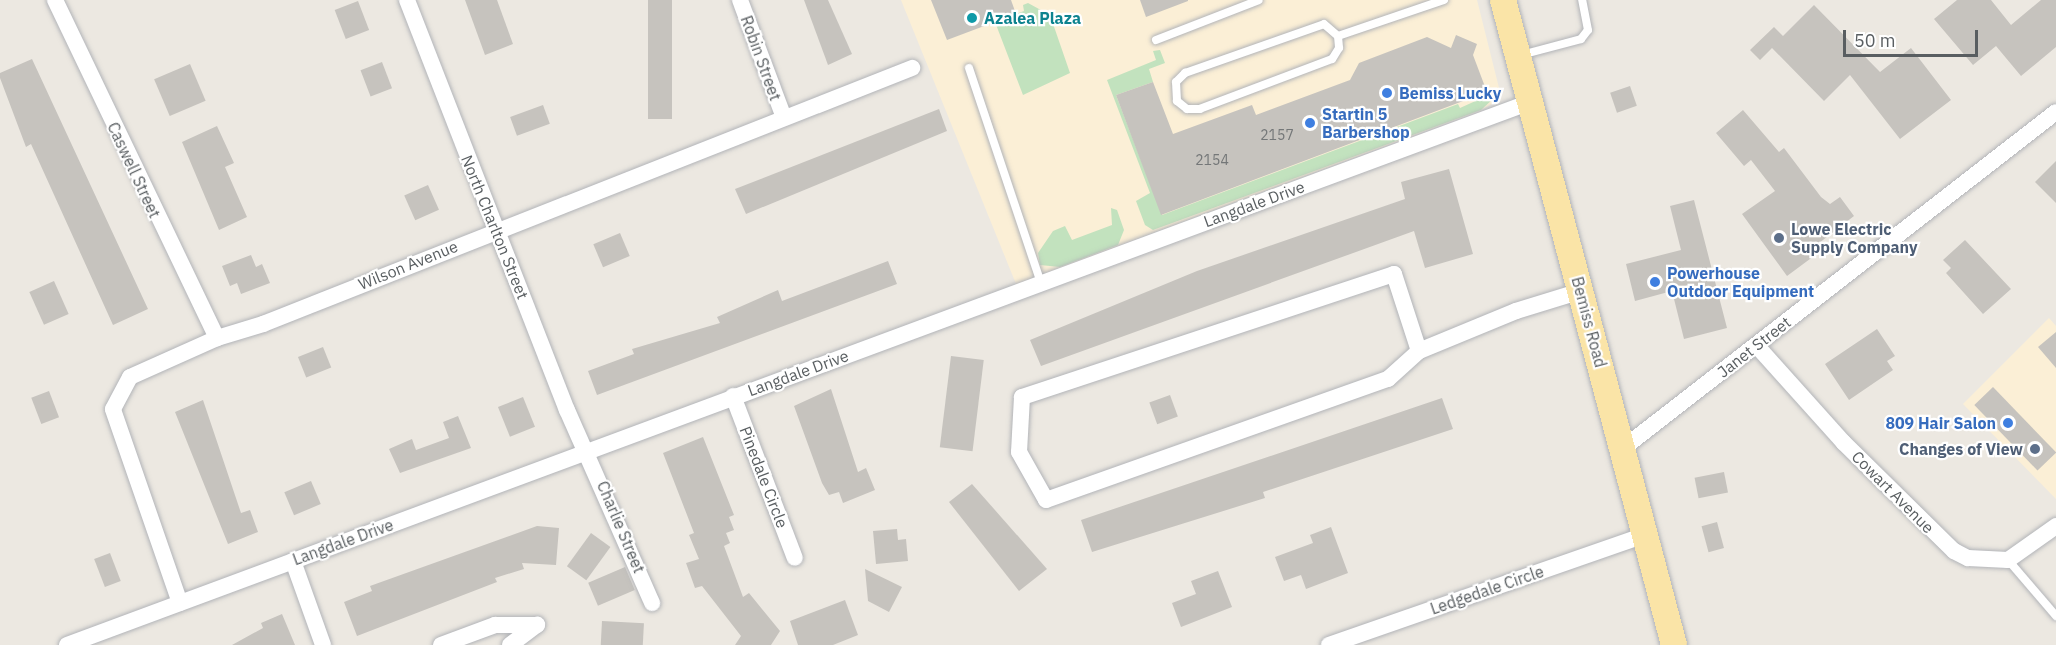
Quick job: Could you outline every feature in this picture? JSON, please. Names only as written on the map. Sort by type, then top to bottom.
[{"type":"main road","name":"Bemiss Road","points":[[1503,0],[1674,645]]},
{"type":"street","name":"Caswell Street","points":[[55,0],[217,338]]},
{"type":"street","name":"North Charlton Street","points":[[407,0],[567,410],[589,451]]},
{"type":"street","name":"Robin Street","points":[[740,0],[783,115]]},
{"type":"street","name":"Wilson Avenue","points":[[180,603],[113,409],[130,377],[217,338],[263,324],[783,115],[912,68]]},
{"type":"street","name":"Langdale Drive","points":[[66,645],[1530,102]]},
{"type":"street","name":"Janet Street","points":[[1622,449],[2056,112]]},
{"type":"street","points":[[1419,351],[1394,274],[1022,397],[1019,452],[1046,500],[1389,379],[1419,351],[1516,311],[1581,291]]},
{"type":"street","name":"Cowart Avenue","points":[[1757,346],[1843,442],[1954,551],[1968,558],[2008,560]]},
{"type":"street","name":"Pinedale Circle","points":[[733,396],[795,558]]},
{"type":"street","name":"Charlie Street","points":[[589,451],[652,603]]},
{"type":"street","points":[[2008,560],[2056,526]]},
{"type":"street","name":"Ledgedale Circle","points":[[1329,645],[1645,535]]},
{"type":"street","points":[[293,561],[323,645]]},
{"type":"street","points":[[441,645],[495,625],[537,625],[510,645]]},
{"type":"lane","points":[[1156,40],[1259,0]]},
{"type":"lane","points":[[1338,36],[1443,0]]},
{"type":"lane","points":[[1518,56],[1581,39],[1588,30],[1582,0]]},
{"type":"lane","points":[[1324,24],[1338,36],[1339,48],[1332,59],[1200,109],[1187,109],[1177,101],[1176,82],[1185,73],[1324,24]]},
{"type":"lane","points":[[969,68],[1041,283]]},
{"type":"lane","points":[[2008,560],[2056,616]]},
{"type":"shaded area","points":[[901,0],[1477,0],[1499,88],[1492,104],[1481,110],[1016,284]]},
{"type":"shaded area","points":[[2049,318],[2056,326],[2056,499],[1963,404]]},
{"type":"green space","points":[[1028,3],[1050,15],[1070,73],[1023,95],[995,22],[1024,11],[1023,5]]},
{"type":"green space","points":[[1160,50],[1165,63],[1149,69],[1153,82],[1116,95],[1162,215],[1458,104],[1460,108],[1491,94],[1493,99],[1481,110],[1153,230],[1145,225],[1136,201],[1150,193],[1107,80],[1156,60],[1153,51]]},
{"type":"green space","points":[[1111,208],[1117,210],[1124,230],[1118,245],[1060,267],[1040,265],[1038,253],[1053,231],[1065,226],[1072,240],[1112,225]]},
{"type":"building","points":[[465,0],[497,0],[513,44],[485,55]]},
{"type":"building","points":[[648,0],[672,0],[672,119],[648,119]]},
{"type":"building","points":[[804,0],[828,0],[852,54],[828,65]]},
{"type":"building","name":"Azalea Plaza","points":[[931,0],[1011,0],[1016,14],[947,40]]},
{"type":"building","points":[[1140,0],[1188,0],[1188,1],[1146,17]]},
{"type":"building","points":[[1957,0],[1991,0],[2011,25],[2041,0],[2056,0],[2056,47],[2021,76],[1996,46],[1973,65],[1934,19]]},
{"type":"building","points":[[358,1],[369,30],[346,39],[335,10]]},
{"type":"building","points":[[1814,5],[1880,72],[1911,48],[1951,100],[1900,139],[1850,75],[1824,101],[1772,48],[1760,60],[1750,50],[1774,27],[1783,36]]},
{"type":"building","points":[[1456,35],[1477,44],[1473,55],[1487,92],[1161,215],[1116,95],[1153,82],[1173,134],[1252,105],[1256,115],[1350,80],[1359,63],[1427,37],[1451,48]]},
{"type":"building","points":[[32,59],[148,309],[113,325],[31,144],[26,147],[0,78],[0,73]]},
{"type":"building","points":[[382,62],[392,88],[371,96],[361,70]]},
{"type":"building","points":[[190,64],[206,101],[170,116],[154,79]]},
{"type":"building","points":[[1630,86],[1637,106],[1617,113],[1610,93]]},
{"type":"building","points":[[543,105],[550,124],[517,136],[510,117]]},
{"type":"building","points":[[939,109],[947,131],[746,214],[735,189]]},
{"type":"building","points":[[1743,110],[1779,152],[1784,148],[1821,197],[1830,204],[1840,197],[1854,216],[1810,250],[1814,256],[1787,276],[1742,214],[1775,191],[1751,160],[1744,166],[1716,133]]},
{"type":"building","points":[[217,126],[234,163],[225,167],[247,217],[219,230],[182,142]]},
{"type":"building","points":[[2056,161],[2056,203],[2035,182]]},
{"type":"building","points":[[1449,169],[1473,254],[1425,268],[1414,231],[1041,366],[1030,340],[1197,271],[1405,199],[1401,182]]},
{"type":"building","points":[[428,185],[439,210],[415,220],[404,196]]},
{"type":"building","points":[[1694,200],[1727,328],[1684,339],[1672,291],[1635,301],[1626,264],[1681,250],[1670,206]]},
{"type":"building","points":[[620,233],[630,256],[603,267],[593,244]]},
{"type":"building","points":[[1965,240],[2011,289],[1983,314],[1946,273],[1951,268],[1943,260]]},
{"type":"building","points":[[251,255],[256,267],[262,264],[270,283],[241,294],[237,283],[230,286],[222,266]]},
{"type":"building","points":[[888,261],[897,284],[597,395],[588,371],[634,354],[632,349],[720,323],[717,317],[778,290],[782,301]]},
{"type":"building","points":[[54,281],[69,314],[44,325],[29,292]]},
{"type":"building","points":[[1877,329],[1895,356],[1887,361],[1893,370],[1849,400],[1825,364]]},
{"type":"building","points":[[2056,332],[2056,368],[2038,347]]},
{"type":"building","points":[[323,347],[331,367],[306,378],[298,357]]},
{"type":"building","points":[[951,356],[984,360],[973,451],[940,447]]},
{"type":"building","points":[[1993,387],[2056,452],[2038,471],[1974,405]]},
{"type":"building","points":[[831,389],[858,472],[866,468],[875,490],[843,503],[839,492],[829,495],[822,483],[794,406]]},
{"type":"building","points":[[49,391],[59,417],[41,424],[31,398]]},
{"type":"building","points":[[1170,395],[1178,417],[1157,424],[1149,403]]},
{"type":"building","points":[[523,397],[535,427],[510,437],[498,407]]},
{"type":"building","points":[[1442,398],[1453,429],[1263,492],[1265,498],[1092,552],[1081,520]]},
{"type":"building","points":[[203,400],[241,513],[250,510],[258,532],[228,544],[175,412]]},
{"type":"building","points":[[458,416],[471,448],[400,473],[389,449],[412,439],[416,450],[449,438],[443,422]]},
{"type":"building","points":[[703,437],[734,515],[729,517],[734,530],[726,533],[730,543],[724,546],[743,597],[749,593],[780,631],[771,645],[735,645],[741,636],[702,586],[695,588],[686,563],[699,559],[689,535],[694,533],[663,453]]},
{"type":"building","points":[[1724,472],[1728,493],[1699,498],[1695,478]]},
{"type":"building","points":[[311,481],[321,504],[294,515],[284,492]]},
{"type":"building","points":[[972,484],[1047,569],[1019,591],[949,502]]},
{"type":"building","points":[[1717,522],[1724,548],[1709,552],[1702,526]]},
{"type":"building","points":[[537,526],[559,528],[556,565],[522,563],[524,569],[495,578],[497,582],[357,636],[344,602],[372,591],[370,586]]},
{"type":"building","points":[[1331,527],[1348,573],[1306,589],[1301,575],[1284,581],[1275,557],[1313,543],[1310,535]]},
{"type":"building","points":[[897,529],[898,540],[906,539],[908,561],[876,564],[873,531]]},
{"type":"building","points":[[591,533],[610,547],[586,580],[567,566]]},
{"type":"building","points":[[110,553],[121,581],[105,587],[94,559]]},
{"type":"building","points":[[625,567],[635,590],[598,606],[588,583]]},
{"type":"building","points":[[865,569],[902,587],[889,612],[868,601]]},
{"type":"building","points":[[1218,571],[1232,607],[1181,627],[1172,603],[1196,594],[1191,581]]},
{"type":"building","points":[[845,600],[858,635],[833,645],[798,645],[790,621]]},
{"type":"building","points":[[282,614],[295,645],[232,645],[263,628],[261,623]]},
{"type":"building","points":[[602,621],[644,623],[643,645],[601,645]]},
{"type":"place","name":"Azalea Plaza","points":[[972,18]]},
{"type":"place","name":"Bemiss Lucky","points":[[1387,93]]},
{"type":"place","name":"Startin 5 Barbershop","points":[[1310,123]]},
{"type":"place","name":"Lowe Electric Supply Company","points":[[1779,238]]},
{"type":"place","name":"Powerhouse Outdoor Equipment","points":[[1655,282]]},
{"type":"place","name":"809 Hair Salon","points":[[2008,423]]},
{"type":"place","name":"Changes of View","points":[[2035,449]]}]
